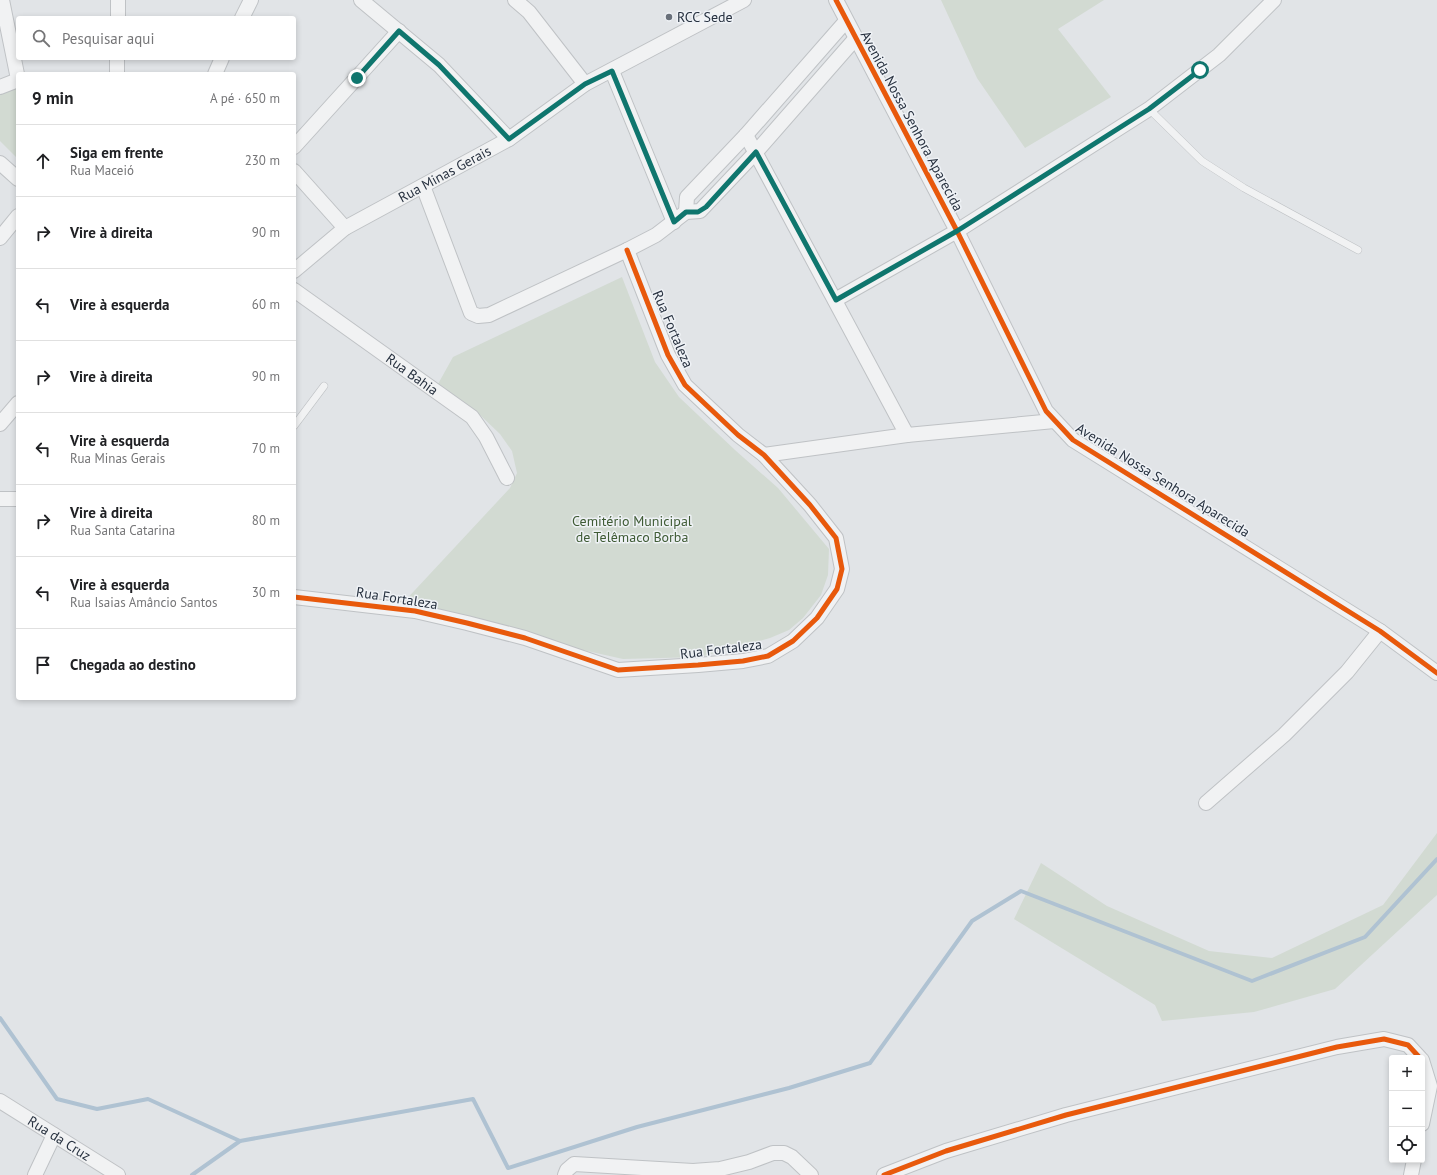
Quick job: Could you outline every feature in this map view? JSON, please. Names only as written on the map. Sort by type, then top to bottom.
[{"type":"street","points":[[2,0],[16,72]]},
{"type":"street","points":[[118,0],[118,16]]},
{"type":"street","points":[[243,16],[251,0]]},
{"type":"street","points":[[361,0],[439,65],[509,139]]},
{"type":"street","points":[[515,0],[528,12],[585,84]]},
{"type":"street","name":"Rua Minas Gerais","points":[[296,269],[345,228],[509,139],[585,84],[744,0]]},
{"type":"street","name":"Avenida Nossa Senhora Aparecida","points":[[836,0],[855,39],[957,231],[1046,411],[1054,421],[1072,440],[1380,631],[1437,673]]},
{"type":"street","points":[[836,300],[957,231],[1149,109],[1219,55],[1274,0]]},
{"type":"street","points":[[686,212],[687,197],[746,135],[846,20]]},
{"type":"street","points":[[296,145],[399,31]]},
{"type":"street","points":[[423,186],[472,313],[478,316],[489,315],[656,235],[686,212],[698,212],[706,207],[855,39]]},
{"type":"street","points":[[117,60],[117,72]]},
{"type":"street","points":[[215,72],[221,60]]},
{"type":"street","points":[[612,71],[674,222]]},
{"type":"street","points":[[0,87],[16,81]]},
{"type":"street","points":[[746,135],[836,300],[907,435]]},
{"type":"street","points":[[0,164],[16,177]]},
{"type":"street","points":[[296,173],[345,228]]},
{"type":"street","points":[[0,238],[16,218]]},
{"type":"street","name":"Rua Fortaleza","points":[[296,597],[415,611],[453,619],[525,638],[618,670],[743,661],[768,656],[793,641],[817,618],[837,589],[842,569],[836,538],[810,505],[764,455],[738,435],[685,385],[668,355],[627,250]]},
{"type":"street","name":"Rua Bahia","points":[[296,291],[472,416],[486,437],[507,478]]},
{"type":"street","points":[[0,424],[16,405]]},
{"type":"street","points":[[764,455],[907,435],[1054,421]]},
{"type":"street","points":[[0,499],[16,501]]},
{"type":"street","points":[[1206,803],[1284,735],[1347,672],[1380,631]]},
{"type":"street","points":[[884,1175],[946,1151],[1066,1115],[1337,1047],[1384,1039],[1408,1045],[1417,1055]]},
{"type":"street","points":[[1425,1071],[1430,1086],[1425,1110]]},
{"type":"street","name":"Rua da Cruz","points":[[0,1101],[118,1175]]},
{"type":"street","points":[[35,1175],[54,1135]]},
{"type":"street","points":[[565,1175],[567,1170],[574,1164],[656,1172],[748,1168],[773,1153],[784,1153],[792,1157],[811,1175]]},
{"type":"street","points":[[1411,1175],[1413,1163]]},
{"type":"lane","points":[[1149,109],[1202,161],[1244,188],[1358,250]]},
{"type":"lane","points":[[296,423],[324,386]]},
{"type":"green space","points":[[941,0],[1104,0],[1058,29],[1111,97],[1025,148],[977,78]]},
{"type":"green space","points":[[16,86],[16,157],[0,141],[0,90]]},
{"type":"green space","name":"Cemitério Municipal de Telêmaco Borba","points":[[622,277],[655,362],[679,397],[778,488],[829,549],[828,575],[821,595],[803,618],[789,630],[770,638],[700,657],[623,659],[556,644],[402,604],[510,488],[517,473],[512,451],[500,434],[479,414],[438,384],[453,357]]},
{"type":"green space","points":[[1437,833],[1437,895],[1335,989],[1254,1012],[1162,1021],[1155,1005],[1014,919],[1041,863],[1107,906],[1209,951],[1272,958],[1383,905]]},
{"type":"waterway","points":[[0,1018],[57,1099],[97,1109],[148,1099],[240,1141],[473,1099],[508,1168],[637,1127],[789,1088],[870,1063],[972,921],[1021,891],[1252,981],[1365,937],[1437,859]]},
{"type":"waterway","points":[[192,1175],[240,1141]]},
{"type":"cycle path","points":[[836,0],[957,231],[1046,411],[1073,440],[1380,631],[1437,673]]},
{"type":"cycle path","points":[[296,597],[415,611],[525,638],[618,670],[743,661],[768,656],[793,641],[817,618],[837,589],[842,569],[836,538],[810,505],[764,455],[738,435],[685,385],[668,355],[627,250]]},
{"type":"cycle path","points":[[884,1175],[946,1151],[1066,1115],[1337,1047],[1384,1039],[1408,1045],[1417,1055]]},
{"type":"place","name":"RCC Sede","points":[[669,17]]},
{"type":"route","points":[[357,78],[399,31],[439,65],[509,139],[585,84],[612,71],[674,222],[686,212],[698,212],[706,207],[756,152],[836,300],[957,231],[1149,109],[1200,70]]}]
